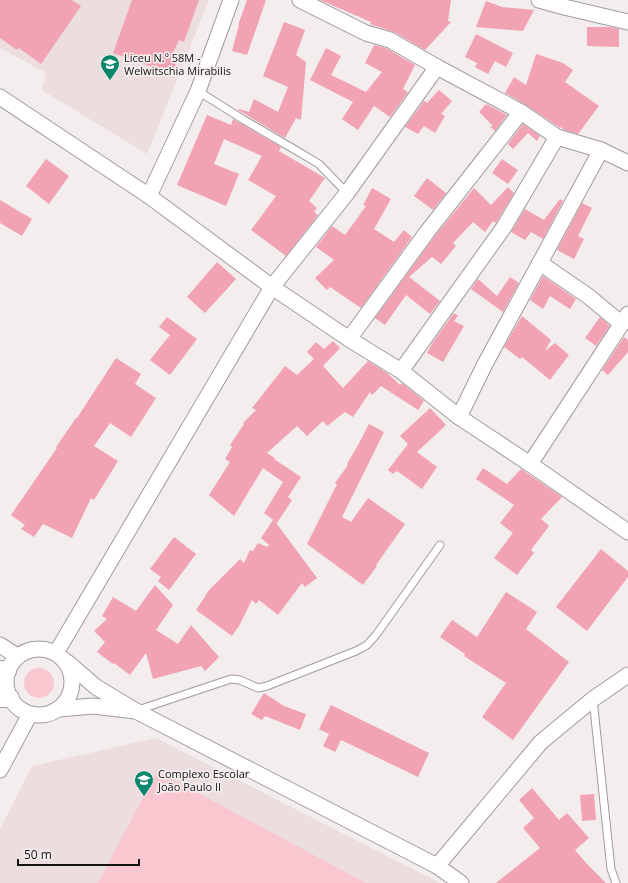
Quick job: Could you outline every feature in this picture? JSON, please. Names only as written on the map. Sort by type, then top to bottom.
[{"type":"street","points":[[149,196],[198,92],[231,0]]},
{"type":"street","points":[[300,0],[366,33],[390,40],[522,112],[557,137],[601,150],[628,163]]},
{"type":"street","points":[[539,0],[628,22]]},
{"type":"street","points":[[60,656],[272,287],[347,193],[437,67]]},
{"type":"street","points":[[0,97],[149,196],[272,287],[349,339],[401,371],[459,417],[628,532]]},
{"type":"street","points":[[349,339],[428,232],[522,112]]},
{"type":"street","points":[[401,371],[504,227],[557,137]]},
{"type":"street","points":[[459,417],[485,364],[601,150]]},
{"type":"street","points":[[530,464],[625,319],[540,263]]},
{"type":"street","points":[[0,645],[17,656]]},
{"type":"street","points":[[136,711],[93,706],[58,710],[39,716],[30,714],[22,711],[5,698],[6,685],[4,670],[17,656],[26,650],[36,648],[46,649],[60,656],[96,686],[136,711],[437,866],[461,883]]},
{"type":"street","points":[[58,710],[66,702],[71,692],[73,681],[70,670],[60,656]]},
{"type":"street","points":[[437,866],[541,742],[593,699],[628,675]]},
{"type":"street","points":[[0,770],[30,714]]},
{"type":"lane","points":[[198,92],[319,164],[347,193]]},
{"type":"lane","points":[[136,711],[231,679],[240,680],[258,688],[267,686],[356,651],[367,645],[376,635],[440,544]]},
{"type":"lane","points":[[593,699],[611,869],[616,883]]},
{"type":"shaded area","name":"Liceu N.º 58M - Welwitschia Mirabilis","points":[[0,0],[209,0],[147,154],[42,90],[46,73],[0,48]]},
{"type":"shaded area","points":[[39,668],[50,672],[54,683],[50,694],[39,698],[28,694],[24,683],[28,672]]},
{"type":"shaded area","name":"Complexo Escolar João Paulo II","points":[[156,738],[440,883],[0,883],[0,829],[32,766]]},
{"type":"shaded area","points":[[157,771],[366,883],[98,883]]},
{"type":"building","points":[[0,0],[72,0],[81,6],[41,64],[19,48],[17,50],[0,38]]},
{"type":"building","points":[[132,0],[199,0],[184,42],[179,40],[172,55],[178,58],[172,74],[113,53]]},
{"type":"building","points":[[247,0],[266,0],[247,55],[232,51],[238,25]]},
{"type":"building","points":[[320,0],[451,0],[448,21],[451,22],[425,50],[394,32],[370,24],[371,22]]},
{"type":"building","points":[[486,1],[502,7],[534,10],[523,31],[476,27]]},
{"type":"building","points":[[284,22],[305,30],[296,55],[306,62],[301,120],[296,118],[285,138],[238,110],[249,112],[254,99],[278,112],[288,87],[263,76]]},
{"type":"building","points":[[587,27],[610,27],[619,29],[619,47],[587,46]]},
{"type":"building","points":[[476,34],[513,53],[506,67],[495,61],[488,74],[475,67],[477,63],[465,57]]},
{"type":"building","points":[[374,45],[386,48],[415,65],[403,89],[408,92],[390,117],[374,106],[358,130],[342,119],[353,102],[310,80],[326,48],[341,56],[331,75],[366,92],[382,72],[365,63]]},
{"type":"building","points":[[536,54],[563,63],[573,70],[565,82],[599,106],[578,134],[564,130],[561,127],[560,128],[505,93],[514,77],[526,85]]},
{"type":"building","points":[[439,90],[452,101],[441,114],[445,116],[435,133],[424,126],[418,134],[405,127],[424,101],[427,103]]},
{"type":"building","points":[[486,104],[507,115],[495,131],[490,126],[493,126],[479,112]]},
{"type":"building","points":[[207,115],[231,125],[233,119],[281,147],[279,151],[325,178],[309,201],[317,208],[314,212],[318,215],[286,256],[251,230],[276,196],[248,180],[262,156],[224,139],[214,164],[239,174],[226,206],[177,185]]},
{"type":"building","points":[[523,124],[540,136],[537,141],[528,133],[513,149],[508,144]]},
{"type":"building","points":[[46,159],[69,176],[49,204],[26,186]]},
{"type":"building","points":[[502,159],[518,170],[508,184],[492,173]]},
{"type":"building","points":[[427,178],[446,193],[433,210],[414,196]]},
{"type":"building","points":[[508,187],[514,193],[496,223],[493,221],[485,232],[473,222],[453,243],[456,246],[441,264],[432,257],[409,277],[440,301],[430,314],[406,295],[385,325],[375,318],[434,237],[474,188],[491,205]]},
{"type":"building","points":[[372,188],[391,199],[374,229],[394,242],[404,230],[412,237],[361,308],[330,287],[327,290],[315,278],[334,260],[316,247],[332,226],[345,235],[366,206],[363,205]]},
{"type":"building","points":[[560,199],[563,201],[543,239],[531,232],[525,240],[511,232],[525,209],[544,220]]},
{"type":"building","points":[[0,200],[32,219],[22,236],[0,223]]},
{"type":"building","points":[[582,203],[592,208],[578,236],[584,239],[574,259],[557,250]]},
{"type":"building","points":[[217,262],[236,279],[205,313],[187,297]]},
{"type":"building","points":[[543,276],[576,299],[570,309],[550,296],[543,309],[530,300]]},
{"type":"building","points":[[510,277],[519,283],[503,312],[471,289],[478,279],[497,296]]},
{"type":"building","points":[[454,313],[458,316],[454,321],[464,326],[443,362],[427,353]]},
{"type":"building","points":[[522,316],[551,340],[545,351],[555,343],[569,355],[550,380],[522,357],[520,359],[504,347]]},
{"type":"building","points":[[167,317],[197,339],[170,375],[150,360],[170,335],[159,327]]},
{"type":"building","points":[[600,317],[610,326],[596,346],[585,338]]},
{"type":"building","points":[[624,337],[628,340],[628,352],[608,375],[602,370]]},
{"type":"building","points":[[333,341],[340,348],[323,366],[343,388],[368,361],[387,373],[400,385],[402,383],[424,401],[418,410],[381,386],[372,395],[370,392],[353,417],[345,412],[327,426],[323,421],[307,436],[297,426],[267,453],[301,477],[288,497],[292,500],[277,523],[274,520],[317,578],[305,587],[302,583],[278,615],[259,600],[256,604],[252,600],[239,626],[232,636],[196,610],[209,590],[240,559],[244,563],[250,550],[253,551],[258,543],[267,547],[269,545],[261,538],[273,520],[264,513],[283,482],[263,468],[234,516],[209,495],[230,462],[225,459],[232,447],[230,445],[244,424],[243,423],[256,410],[252,408],[285,366],[297,375],[314,359],[307,352],[316,342],[324,349]]},
{"type":"building","points":[[116,358],[141,374],[135,384],[156,398],[131,437],[110,423],[94,446],[118,461],[94,500],[91,498],[72,538],[43,524],[34,537],[21,529],[25,525],[11,515]]},
{"type":"building","points":[[430,408],[446,425],[417,452],[437,467],[422,489],[397,471],[393,474],[388,470],[408,444],[400,436]]},
{"type":"building","points":[[369,424],[384,432],[342,517],[351,522],[368,498],[405,524],[363,585],[307,544],[337,484],[335,483],[348,465],[347,464]]},
{"type":"building","points":[[483,468],[507,484],[521,469],[562,497],[541,519],[549,526],[531,550],[534,553],[517,575],[494,558],[513,533],[500,523],[514,505],[476,479]]},
{"type":"building","points":[[174,537],[196,554],[169,590],[158,581],[161,577],[150,569]]},
{"type":"building","points":[[601,549],[628,571],[628,577],[587,631],[556,607]]},
{"type":"building","points":[[155,585],[173,605],[156,630],[178,644],[191,625],[219,657],[205,671],[201,666],[153,679],[146,653],[130,675],[97,652],[105,642],[94,631],[107,619],[102,616],[113,597],[136,611]]},
{"type":"building","points":[[506,592],[537,612],[526,629],[569,662],[513,740],[482,717],[506,683],[464,656],[465,654],[440,637],[452,620],[477,637]]},
{"type":"building","points":[[264,693],[284,706],[306,714],[300,730],[265,716],[262,720],[251,714]]},
{"type":"building","points":[[331,705],[429,753],[418,777],[341,740],[335,752],[323,746],[329,734],[319,729]]},
{"type":"building","points":[[532,788],[559,820],[567,813],[589,838],[575,850],[606,883],[496,883],[540,848],[523,828],[534,818],[519,800]]},
{"type":"building","points":[[594,794],[596,820],[582,821],[580,795]]},
{"type":"place","name":"Liceu N.º 58M - Welwitschia Mirabilis","points":[[110,81]]},
{"type":"place","name":"Complexo Escolar João Paulo II","points":[[144,797]]}]
